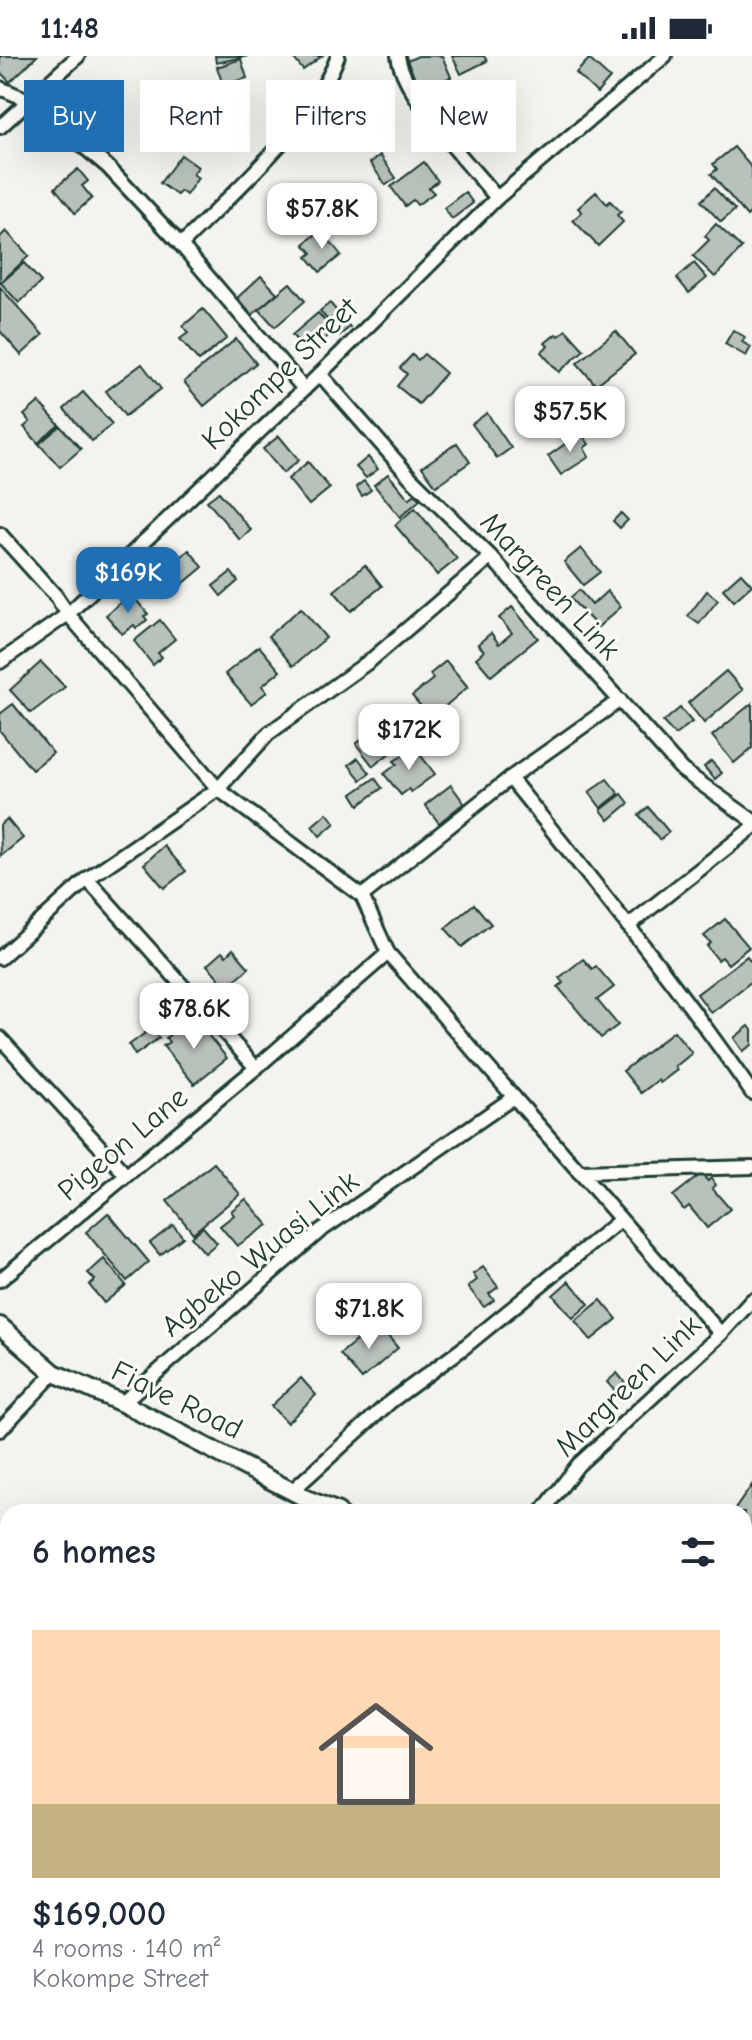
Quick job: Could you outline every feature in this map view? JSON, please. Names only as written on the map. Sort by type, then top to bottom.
[{"type":"street","points":[[51,80],[78,56]]},
{"type":"street","points":[[181,245],[286,137],[311,106],[338,56]]},
{"type":"street","points":[[398,56],[399,66],[417,99],[497,198]]},
{"type":"street","name":"Kokompe Street","points":[[0,662],[68,614],[320,374],[497,198],[665,56]]},
{"type":"street","points":[[0,88],[24,98]]},
{"type":"street","points":[[0,127],[24,104]]},
{"type":"street","points":[[90,152],[181,245],[304,389]]},
{"type":"street","name":"Margreen Link","points":[[320,374],[410,477],[491,557],[682,770],[752,820]]},
{"type":"street","points":[[0,534],[218,789],[362,896],[388,953],[619,1221],[721,1334]]},
{"type":"street","points":[[0,958],[87,879],[218,789],[269,733],[371,660],[491,557]]},
{"type":"street","points":[[362,896],[510,778],[620,700]]},
{"type":"street","points":[[510,778],[718,1043],[752,1093]]},
{"type":"street","points":[[628,926],[752,828]]},
{"type":"street","points":[[87,879],[256,1068]]},
{"type":"street","name":"Pigeon Lane","points":[[0,1280],[256,1068],[388,953]]},
{"type":"street","points":[[0,1038],[126,1175]]},
{"type":"street","name":"Agbeko Wuasi Link","points":[[122,1403],[320,1231],[514,1097]]},
{"type":"street","points":[[579,1172],[752,1167]]},
{"type":"street","points":[[293,1490],[390,1402],[462,1349],[619,1221]]},
{"type":"street","name":"Margreen Link","points":[[548,1504],[578,1465],[721,1334],[752,1300]]},
{"type":"street","name":"Fiave Road","points":[[0,1326],[54,1373],[122,1403],[293,1490],[304,1504]]},
{"type":"street","points":[[0,1430],[54,1373]]},
{"type":"building","points":[[0,56],[37,56],[10,82],[0,72]]},
{"type":"building","points":[[215,56],[248,56],[216,63]]},
{"type":"building","points":[[292,56],[322,56],[303,70]]},
{"type":"building","points":[[418,56],[442,56],[451,77],[445,80],[416,80],[407,61]]},
{"type":"building","points":[[452,56],[484,56],[487,61],[461,74]]},
{"type":"building","points":[[241,59],[247,78],[221,80],[217,67]]},
{"type":"building","points":[[589,59],[610,78],[597,93],[576,73]]},
{"type":"building","points":[[734,147],[752,168],[752,211],[747,216],[711,174],[717,169],[713,164]]},
{"type":"building","points":[[181,155],[198,167],[193,174],[198,178],[186,195],[181,191],[177,195],[160,183]]},
{"type":"building","points":[[380,155],[396,178],[386,185],[370,163]]},
{"type":"building","points":[[424,162],[438,181],[429,188],[434,193],[417,205],[413,200],[405,206],[391,187]]},
{"type":"building","points":[[78,169],[88,181],[82,186],[92,198],[75,213],[55,188]]},
{"type":"building","points":[[714,188],[735,210],[721,222],[701,201]]},
{"type":"building","points":[[465,192],[473,203],[452,219],[444,208]]},
{"type":"building","points":[[596,192],[607,204],[610,201],[621,212],[617,215],[623,222],[598,246],[573,220],[582,212],[578,208]]},
{"type":"building","points":[[716,224],[742,248],[715,277],[693,256],[709,240],[705,236]]},
{"type":"building","points":[[321,230],[341,255],[320,272],[307,257],[312,253],[304,244]]},
{"type":"building","points":[[6,231],[29,256],[0,283],[0,237]]},
{"type":"building","points":[[24,263],[41,282],[19,303],[1,283]]},
{"type":"building","points":[[694,263],[707,278],[689,293],[677,278]]},
{"type":"building","points":[[261,276],[277,293],[252,315],[237,298]]},
{"type":"building","points":[[290,283],[305,301],[275,327],[259,309]]},
{"type":"building","points":[[0,287],[43,335],[21,355],[0,331]]},
{"type":"building","points":[[330,303],[350,327],[340,335],[320,311]]},
{"type":"building","points":[[203,309],[227,338],[199,361],[180,339],[188,333],[183,326]]},
{"type":"building","points":[[318,313],[334,331],[308,353],[292,335]]},
{"type":"building","points":[[566,330],[584,350],[559,372],[541,352],[548,346],[545,343]]},
{"type":"building","points":[[733,330],[745,337],[742,342],[751,347],[746,356],[725,344]]},
{"type":"building","points":[[616,331],[635,354],[596,385],[577,363]]},
{"type":"building","points":[[236,339],[256,363],[204,406],[184,382]]},
{"type":"building","points":[[424,354],[446,373],[419,404],[397,386],[407,374],[400,368],[412,355],[418,360]]},
{"type":"building","points":[[142,364],[161,389],[125,416],[106,391]]},
{"type":"building","points":[[83,392],[112,424],[92,441],[64,409]]},
{"type":"building","points":[[39,402],[59,425],[38,443],[24,427],[30,422],[24,415]]},
{"type":"building","points":[[487,413],[511,448],[497,458],[472,424]]},
{"type":"building","points":[[60,426],[81,449],[60,467],[39,444]]},
{"type":"building","points":[[581,433],[589,444],[584,448],[589,457],[561,475],[548,456]]},
{"type":"building","points":[[279,436],[299,460],[283,473],[263,449]]},
{"type":"building","points":[[457,443],[470,462],[436,486],[422,467]]},
{"type":"building","points":[[368,457],[378,469],[366,478],[356,467]]},
{"type":"building","points":[[308,462],[330,488],[309,505],[288,479]]},
{"type":"building","points":[[388,474],[409,499],[415,494],[420,500],[400,517],[374,485]]},
{"type":"building","points":[[364,481],[371,490],[362,496],[356,487]]},
{"type":"building","points":[[219,492],[251,530],[240,540],[207,501]]},
{"type":"building","points":[[415,508],[457,559],[437,575],[395,525]]},
{"type":"building","points":[[621,513],[628,520],[620,528],[613,521]]},
{"type":"building","points":[[581,548],[600,572],[583,585],[564,562]]},
{"type":"building","points":[[189,550],[203,567],[179,587],[165,570]]},
{"type":"building","points":[[365,565],[382,586],[351,611],[334,591]]},
{"type":"building","points":[[231,572],[238,581],[221,596],[213,586]]},
{"type":"building","points":[[741,573],[752,585],[734,601],[723,589]]},
{"type":"building","points":[[579,590],[592,605],[607,591],[621,607],[598,627],[570,598]]},
{"type":"building","points":[[707,591],[718,600],[699,624],[688,616]]},
{"type":"building","points":[[131,594],[148,614],[144,616],[147,620],[122,634],[106,615]]},
{"type":"building","points":[[512,607],[538,638],[491,676],[476,658],[484,651],[478,644],[491,633],[499,644],[512,633],[499,618]]},
{"type":"building","points":[[301,608],[326,638],[293,666],[268,636]]},
{"type":"building","points":[[160,620],[175,639],[158,653],[162,657],[153,665],[134,641]]},
{"type":"building","points":[[259,646],[280,671],[262,686],[267,692],[251,704],[225,674]]},
{"type":"building","points":[[446,661],[468,687],[431,718],[412,696],[433,679],[430,674]]},
{"type":"building","points":[[41,662],[65,687],[31,713],[10,690]]},
{"type":"building","points":[[726,671],[743,690],[704,723],[688,703]]},
{"type":"building","points":[[752,703],[752,748],[734,763],[712,736]]},
{"type":"building","points":[[13,704],[53,753],[32,770],[0,731],[0,714]]},
{"type":"building","points":[[405,706],[422,728],[373,766],[356,744]]},
{"type":"building","points":[[680,708],[692,722],[675,735],[663,722]]},
{"type":"building","points":[[415,748],[435,774],[411,792],[409,789],[401,795],[384,774],[397,764],[394,761]]},
{"type":"building","points":[[358,758],[370,773],[361,780],[349,765]]},
{"type":"building","points":[[711,761],[722,773],[715,779],[704,767]]},
{"type":"building","points":[[375,778],[382,788],[359,805],[352,794]]},
{"type":"building","points":[[607,779],[619,794],[601,808],[589,792]]},
{"type":"building","points":[[451,785],[464,803],[439,823],[425,805]]},
{"type":"building","points":[[622,794],[629,803],[609,820],[601,810]]},
{"type":"building","points":[[648,807],[669,832],[660,840],[639,815]]},
{"type":"building","points":[[327,813],[335,823],[320,836],[312,826]]},
{"type":"building","points":[[7,819],[23,838],[1,856],[0,825]]},
{"type":"building","points":[[164,846],[186,871],[164,888],[144,864]]},
{"type":"building","points":[[474,904],[491,924],[462,947],[445,928]]},
{"type":"building","points":[[725,919],[749,947],[728,964],[722,957],[718,960],[707,946],[711,943],[704,936]]},
{"type":"building","points":[[233,949],[249,968],[216,996],[208,987],[219,978],[207,965],[222,952],[226,956]]},
{"type":"building","points":[[747,956],[752,963],[752,981],[711,1013],[697,994]]},
{"type":"building","points":[[583,959],[592,969],[596,966],[614,987],[597,1000],[618,1025],[601,1038],[558,987],[563,983],[559,978]]},
{"type":"building","points":[[196,1020],[227,1058],[194,1084],[163,1046],[169,1042],[166,1038],[181,1025],[184,1029]]},
{"type":"building","points":[[749,1026],[752,1045],[743,1051],[734,1038]]},
{"type":"building","points":[[152,1028],[159,1038],[135,1055],[129,1045]]},
{"type":"building","points":[[674,1031],[692,1053],[675,1067],[677,1070],[641,1093],[623,1071]]},
{"type":"building","points":[[214,1163],[240,1194],[193,1233],[167,1201]]},
{"type":"building","points":[[701,1174],[708,1181],[711,1178],[716,1185],[712,1188],[730,1209],[707,1228],[689,1206],[684,1210],[673,1196]]},
{"type":"building","points":[[246,1199],[268,1225],[237,1246],[220,1226],[234,1215],[231,1211]]},
{"type":"building","points":[[108,1213],[149,1262],[127,1281],[86,1232]]},
{"type":"building","points":[[173,1225],[183,1237],[160,1255],[150,1243]]},
{"type":"building","points":[[203,1227],[217,1243],[205,1253],[191,1237]]},
{"type":"building","points":[[104,1259],[126,1285],[104,1303],[89,1285],[95,1280],[88,1273]]},
{"type":"building","points":[[483,1267],[498,1287],[489,1294],[494,1300],[484,1307],[468,1287],[477,1280],[473,1274]]},
{"type":"building","points":[[569,1281],[589,1304],[573,1318],[553,1295]]},
{"type":"building","points":[[354,1296],[369,1313],[351,1330],[335,1312]]},
{"type":"building","points":[[601,1300],[617,1319],[591,1340],[575,1321]]},
{"type":"building","points":[[377,1323],[398,1348],[362,1379],[340,1354]]},
{"type":"building","points":[[617,1373],[631,1390],[621,1398],[607,1382]]},
{"type":"building","points":[[301,1378],[316,1395],[287,1423],[271,1406]]},
{"type":"building","points":[[752,1485],[752,1504],[739,1504]]}]
